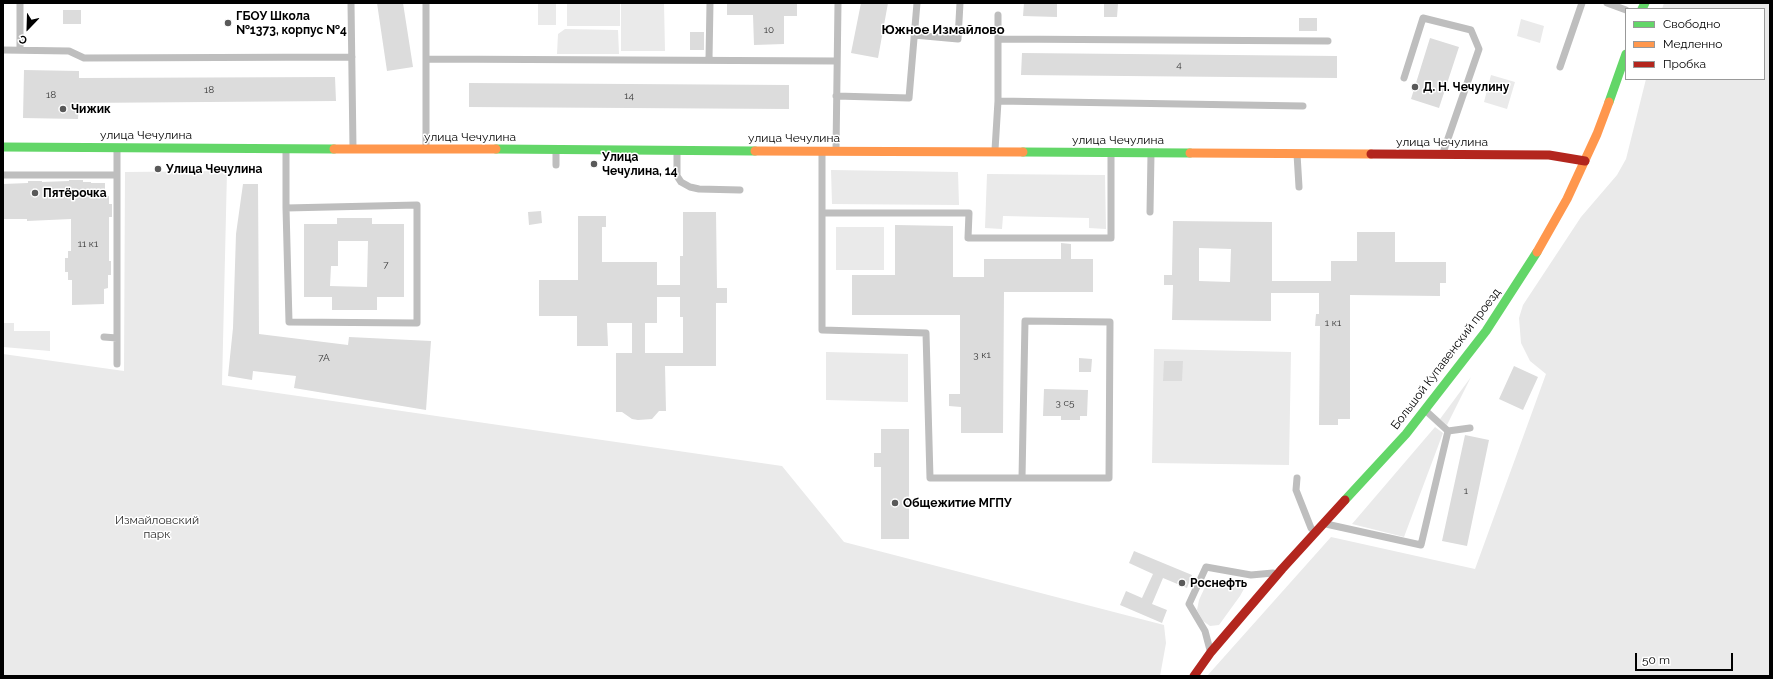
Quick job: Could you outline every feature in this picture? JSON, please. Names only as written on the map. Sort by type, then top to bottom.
[{"type":"street","name":"Большой Купавенский проезд","points":[[1194,676],[1211,652],[1282,569],[1406,434],[1481,337],[1545,239],[1567,199],[1597,134],[1625,57]]},
{"type":"street","name":"улица Чечулина","points":[[3,147],[1297,152],[1549,155],[1585,161]]},
{"type":"lane","points":[[20,3],[20,50]]},
{"type":"lane","points":[[351,3],[353,148]]},
{"type":"lane","points":[[426,3],[426,149]]},
{"type":"lane","points":[[709,59],[710,3]]},
{"type":"lane","points":[[836,150],[838,3]]},
{"type":"lane","points":[[836,96],[909,98],[917,3]]},
{"type":"lane","points":[[914,35],[958,39],[960,3]]},
{"type":"lane","points":[[1560,67],[1582,3]]},
{"type":"lane","points":[[1607,3],[1625,10]]},
{"type":"lane","points":[[995,152],[998,101],[998,15]]},
{"type":"lane","points":[[1404,78],[1423,18],[1471,30],[1479,49],[1443,154]]},
{"type":"lane","points":[[998,39],[1328,41]]},
{"type":"lane","points":[[3,50],[69,51],[84,58],[352,57]]},
{"type":"lane","points":[[426,60],[709,59],[837,61]]},
{"type":"lane","points":[[998,101],[1303,106]]},
{"type":"lane","points":[[117,147],[117,364]]},
{"type":"lane","points":[[286,148],[286,208],[289,322],[417,323],[417,205],[286,208]]},
{"type":"lane","points":[[556,149],[556,165]]},
{"type":"lane","points":[[676,150],[677,176],[681,182],[690,187],[699,189],[740,190]]},
{"type":"lane","points":[[822,150],[822,330],[926,333],[930,478],[1022,478],[1109,478],[1110,322],[1025,321],[1022,478]]},
{"type":"lane","points":[[822,213],[969,213],[968,238],[1111,238],[1111,152]]},
{"type":"lane","points":[[1150,212],[1151,152]]},
{"type":"lane","points":[[1297,152],[1298,187]]},
{"type":"lane","points":[[3,175],[117,175]]},
{"type":"lane","points":[[104,337],[117,338]]},
{"type":"lane","points":[[1425,410],[1448,431]]},
{"type":"lane","points":[[1448,431],[1470,428]]},
{"type":"lane","points":[[1323,523],[1421,544],[1448,431]]},
{"type":"lane","points":[[1297,478],[1296,490],[1311,528],[1316,532]]},
{"type":"lane","points":[[1211,652],[1205,631],[1189,604],[1206,567],[1251,575],[1268,574],[1282,569]]},
{"type":"green space","points":[[538,3],[556,3],[556,25],[538,25]]},
{"type":"green space","points":[[567,3],[620,3],[620,26],[567,26]]},
{"type":"green space","points":[[621,3],[664,3],[665,51],[621,51]]},
{"type":"green space","points":[[1664,3],[1770,3],[1770,676],[1207,676],[1331,537],[1475,569],[1546,374],[1530,361],[1521,343],[1519,318],[1523,305],[1581,217],[1617,175],[1626,159],[1646,80],[1765,80],[1765,8],[1662,8]]},
{"type":"green space","points":[[1521,19],[1544,26],[1540,43],[1517,36]]},
{"type":"green space","points":[[565,29],[618,30],[619,54],[557,54],[558,34]]},
{"type":"green space","points":[[1491,75],[1515,82],[1507,109],[1484,102]]},
{"type":"green space","points":[[831,170],[958,172],[959,205],[832,204]]},
{"type":"green space","name":"Измайловский парк","points":[[227,171],[222,385],[782,466],[844,542],[1164,625],[1166,643],[1160,676],[3,676],[3,354],[124,371],[125,172]]},
{"type":"green space","points":[[987,174],[1105,175],[1106,229],[1089,228],[1089,218],[1003,216],[1002,229],[985,228]]},
{"type":"green space","points":[[836,227],[884,227],[884,270],[836,270]]},
{"type":"green space","points":[[3,323],[14,323],[14,331],[50,331],[50,351],[3,347]]},
{"type":"green space","points":[[1154,349],[1291,352],[1289,465],[1152,463]]},
{"type":"green space","points":[[826,352],[908,354],[908,402],[826,400]]},
{"type":"green space","points":[[1471,377],[1447,425],[1440,419]]},
{"type":"green space","points":[[1435,427],[1443,433],[1404,537],[1352,524]]},
{"type":"green space","points":[[1230,580],[1242,582],[1245,587],[1219,625],[1210,626],[1203,621],[1197,610],[1199,600],[1205,587],[1213,581]]},
{"type":"building","points":[[377,3],[403,3],[413,67],[387,71]]},
{"type":"building","points":[[727,3],[797,3],[797,16],[784,16],[784,44],[754,45],[753,15],[727,15]]},
{"type":"building","points":[[861,3],[888,3],[878,58],[851,53]]},
{"type":"building","points":[[1024,3],[1057,3],[1057,17],[1023,16]]},
{"type":"building","points":[[1104,4],[1118,4],[1117,17],[1104,17]]},
{"type":"building","points":[[63,10],[81,10],[81,24],[63,24]]},
{"type":"building","points":[[1299,18],[1317,18],[1317,31],[1299,31]]},
{"type":"building","points":[[690,32],[704,32],[704,50],[690,50]]},
{"type":"building","points":[[1430,38],[1459,47],[1439,108],[1411,99]]},
{"type":"building","points":[[1022,53],[1337,56],[1337,78],[1021,75]]},
{"type":"building","points":[[24,70],[79,71],[79,78],[335,77],[336,101],[79,103],[78,119],[23,118]]},
{"type":"building","points":[[469,83],[789,85],[789,109],[469,107]]},
{"type":"building","points":[[69,180],[105,183],[105,196],[109,196],[109,204],[112,204],[112,217],[109,217],[109,261],[111,261],[111,275],[108,275],[108,288],[104,289],[104,304],[72,305],[72,280],[68,280],[68,272],[65,272],[65,258],[68,258],[68,251],[71,251],[71,219],[27,221],[27,219],[3,219],[3,184],[28,183],[28,181],[42,182]]},
{"type":"building","points":[[243,184],[258,184],[259,334],[348,345],[349,337],[431,341],[426,410],[294,388],[296,376],[253,371],[252,380],[228,376],[233,328],[236,234]]},
{"type":"building","points":[[541,211],[542,223],[529,225],[528,212]]},
{"type":"building","points":[[683,212],[716,212],[717,288],[727,288],[727,303],[716,303],[716,366],[665,366],[666,411],[659,411],[652,419],[632,419],[622,412],[616,412],[616,353],[632,353],[632,323],[607,323],[608,346],[577,346],[577,316],[539,316],[539,280],[578,280],[578,216],[606,216],[606,227],[602,227],[602,262],[657,262],[657,285],[680,285],[680,256],[683,256]],"holes":[[[657,297],[680,297],[680,317],[683,317],[683,353],[645,353],[645,323],[657,323]]]},
{"type":"building","points":[[337,218],[372,218],[372,224],[404,224],[404,297],[377,297],[377,310],[332,310],[332,297],[304,297],[304,224],[337,224]],"holes":[[[338,241],[368,241],[367,287],[330,286],[331,266],[338,266]]]},
{"type":"building","points":[[1173,221],[1272,222],[1272,281],[1331,281],[1331,261],[1357,261],[1357,232],[1395,232],[1395,262],[1446,262],[1446,283],[1440,283],[1440,296],[1350,295],[1350,419],[1338,419],[1338,425],[1319,425],[1320,326],[1315,326],[1316,314],[1319,314],[1319,293],[1271,293],[1271,321],[1172,320],[1173,285],[1164,285],[1164,275],[1172,275]],"holes":[[[1199,248],[1231,249],[1230,282],[1199,281]]]},
{"type":"building","points":[[895,225],[953,226],[953,277],[984,277],[984,259],[1061,259],[1061,243],[1071,244],[1071,259],[1093,259],[1093,292],[1004,292],[1003,433],[961,433],[961,407],[949,406],[949,394],[960,394],[960,315],[852,315],[852,275],[895,275]]},
{"type":"building","points":[[1079,358],[1092,359],[1091,372],[1079,372]]},
{"type":"building","points":[[1164,361],[1183,361],[1182,381],[1163,381]]},
{"type":"building","points":[[1514,366],[1538,377],[1523,410],[1499,399]]},
{"type":"building","points":[[1044,389],[1088,390],[1087,416],[1080,416],[1080,420],[1061,420],[1061,416],[1043,416]]},
{"type":"building","name":"Общежитие МГПУ","points":[[881,429],[909,429],[909,539],[881,539],[881,467],[874,467],[874,453],[881,453]]},
{"type":"building","points":[[1465,435],[1489,440],[1467,546],[1442,541]]},
{"type":"building","name":"Роснефть","points":[[1134,551],[1192,575],[1187,588],[1163,578],[1152,604],[1167,610],[1162,623],[1120,605],[1126,591],[1142,598],[1153,574],[1129,563]]},
{"type":"traffic: fast","points":[[1642,8],[1645,3]]},
{"type":"traffic: fast","points":[[1609,102],[1625,57]]},
{"type":"traffic: fast","points":[[3,147],[334,149]]},
{"type":"traffic: fast","points":[[496,149],[755,151]]},
{"type":"traffic: fast","points":[[1023,152],[1190,153]]},
{"type":"traffic: fast","points":[[1345,500],[1406,434],[1486,331],[1537,252]]},
{"type":"traffic: slow","points":[[1537,252],[1567,199],[1597,134],[1609,102]]},
{"type":"traffic: slow","points":[[334,149],[496,149]]},
{"type":"traffic: slow","points":[[755,151],[1023,152]]},
{"type":"traffic: slow","points":[[1190,153],[1371,154]]},
{"type":"traffic: jam","points":[[1371,154],[1549,155],[1585,161]]},
{"type":"traffic: jam","points":[[1194,676],[1211,652],[1282,569],[1345,500]]},
{"type":"place","name":"ГБОУ Школа №1373, корпус №4","points":[[228,23]]},
{"type":"place","name":"Д. Н. Чечулину","points":[[1415,87]]},
{"type":"place","name":"Чижик","points":[[63,109]]},
{"type":"place","name":"Улица Чечулина, 14","points":[[594,164]]},
{"type":"place","name":"Улица Чечулина","points":[[158,169]]},
{"type":"place","name":"Пятёрочка","points":[[35,193]]},
{"type":"place","name":"Общежитие МГПУ","points":[[895,503]]},
{"type":"place","name":"Роснефть","points":[[1182,583]]},
{"type":"district","name":"Южное Измайлово","points":[[943,30]]}]
